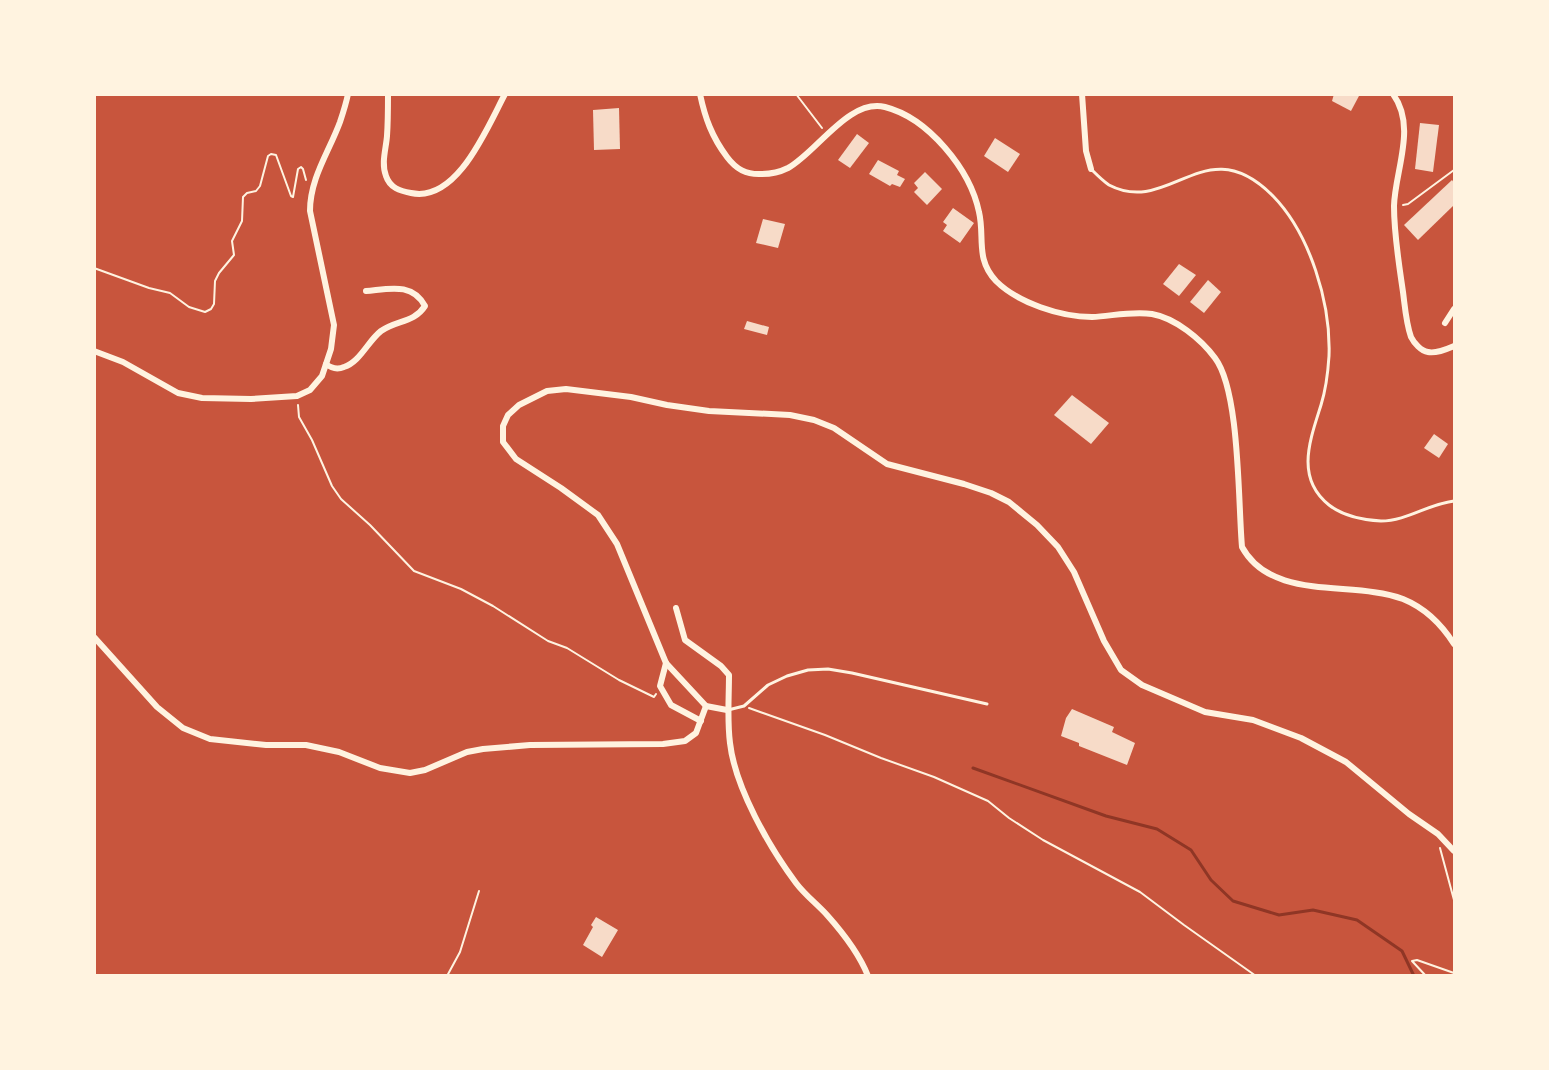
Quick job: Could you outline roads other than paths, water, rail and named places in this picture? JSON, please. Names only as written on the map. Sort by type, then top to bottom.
[{"type":"street","points":[[94,351],[123,362],[178,393],[202,399],[297,396],[310,390],[322,376],[331,350],[334,325],[310,211],[310,195],[340,122],[348,94]]},
{"type":"street","points":[[388,94],[387,135],[383,159],[386,177],[393,187],[402,192],[422,196],[442,188],[457,175],[505,94]]},
{"type":"street","points":[[700,94],[705,119],[717,143],[736,168],[754,175],[773,174],[787,169],[802,159],[858,110],[871,106],[884,106],[899,112],[940,140],[970,183],[979,213],[984,263],[996,280],[1014,295],[1065,315],[1092,317],[1153,314],[1170,321],[1194,336],[1216,359],[1229,392],[1242,547],[1249,560],[1265,573],[1287,581],[1402,599],[1425,611],[1444,628],[1455,644]]},
{"type":"street","points":[[1082,94],[1086,151],[1091,169]]},
{"type":"street","points":[[1393,94],[1404,123],[1394,205],[1408,326],[1412,340],[1418,347],[1428,352],[1455,346]]},
{"type":"street","points":[[326,364],[333,368],[344,368],[355,361],[382,330],[419,315],[425,306],[420,297],[403,288],[366,291]]},
{"type":"street","points":[[1445,323],[1455,309]]},
{"type":"street","points":[[727,710],[706,705],[666,663],[617,544],[598,515],[516,459],[503,442],[503,426],[508,415],[519,405],[547,392],[566,389],[709,411],[790,415],[814,420],[834,428],[887,464],[991,493],[1009,502],[1037,525],[1058,547],[1074,572],[1104,641],[1121,670],[1142,685],[1205,712],[1253,720],[1301,738],[1346,762],[1409,814],[1438,834],[1455,851]]},
{"type":"street","points":[[676,608],[685,640],[721,666],[729,675],[727,710],[730,746],[738,776],[766,838],[796,884],[828,915],[860,956],[868,975]]},
{"type":"street","points":[[94,637],[157,707],[183,728],[210,739],[266,745],[306,745],[339,752],[380,768],[410,773],[425,770],[467,752],[483,748],[530,745],[663,744],[685,741],[696,733],[706,705]]},
{"type":"street","points":[[666,663],[660,686],[671,705],[701,721]]},
{"type":"lane","points":[[1091,169],[1108,184],[1128,191],[1147,192],[1211,169],[1228,169],[1245,174],[1260,184],[1289,214],[1303,238],[1315,270],[1329,326],[1327,377],[1313,427],[1308,456],[1310,476],[1318,496],[1335,510],[1359,519],[1382,521],[1404,519],[1426,509],[1455,501]]},
{"type":"lane","points":[[727,710],[744,706],[768,685],[787,676],[808,670],[828,669],[987,704]]},
{"type":"waterway","points":[[973,768],[1106,816],[1157,829],[1191,850],[1211,880],[1233,901],[1279,915],[1313,910],[1357,920],[1402,951],[1414,976]]}]
